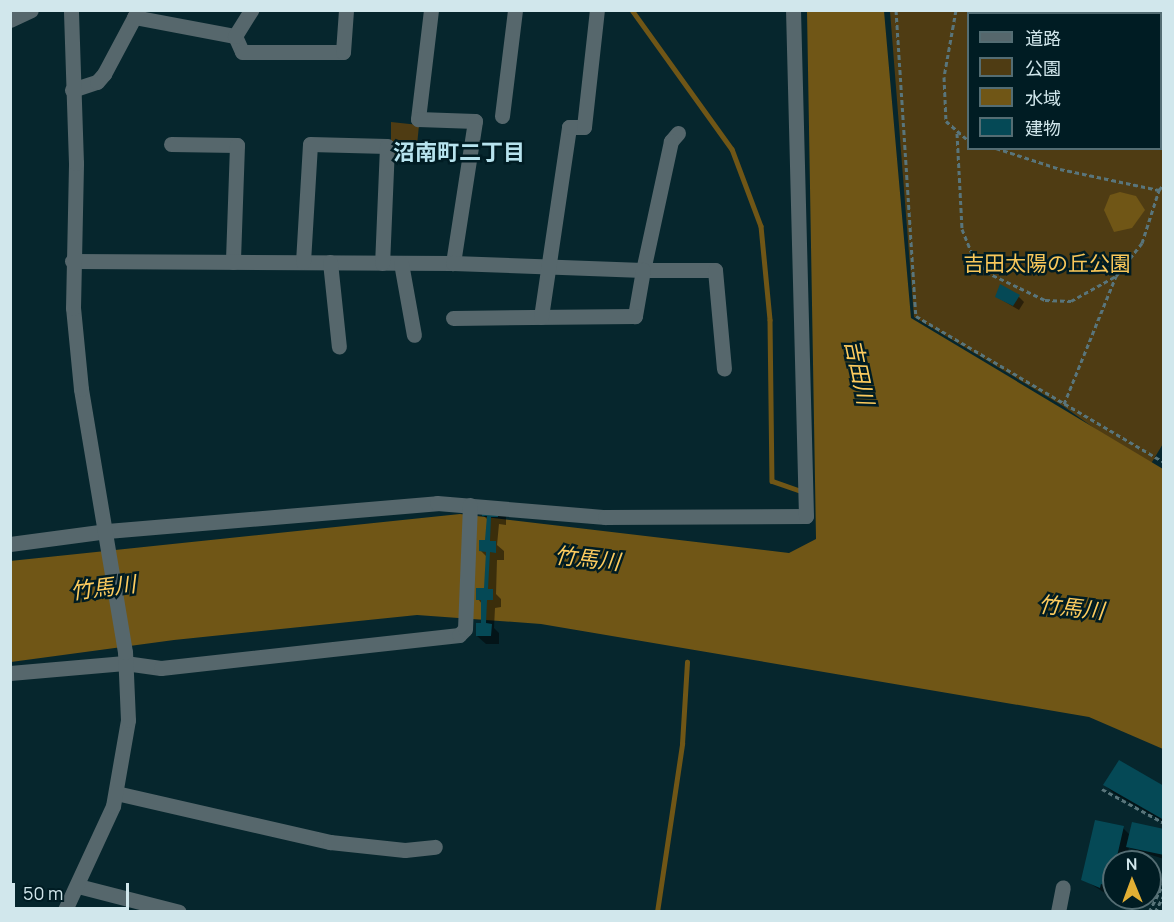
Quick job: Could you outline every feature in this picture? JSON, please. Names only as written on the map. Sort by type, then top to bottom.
[{"type":"street","points":[[10,20],[31,10]]},
{"type":"street","points":[[64,912],[78,886],[116,793],[128,720],[125,658],[108,536],[81,389],[72,261],[76,163],[71,10]]},
{"type":"street","points":[[235,36],[251,10]]},
{"type":"street","points":[[235,36],[242,52],[343,52],[346,10]]},
{"type":"street","points":[[431,10],[418,119],[475,121],[453,263]]},
{"type":"street","points":[[502,116],[515,10]]},
{"type":"street","points":[[542,317],[551,267],[569,127],[584,127],[597,10]]},
{"type":"street","points":[[10,544],[437,503],[470,508],[605,517],[806,516],[793,10]]},
{"type":"street","points":[[72,90],[97,82],[105,74],[136,14],[235,36]]},
{"type":"street","points":[[453,318],[635,316],[671,141],[678,134]]},
{"type":"street","points":[[171,144],[237,145],[233,262]]},
{"type":"street","points":[[303,262],[310,144],[387,146],[382,263]]},
{"type":"street","points":[[72,261],[453,263],[643,270],[715,270],[724,369]]},
{"type":"street","points":[[330,262],[339,347]]},
{"type":"street","points":[[401,263],[414,335]]},
{"type":"street","points":[[10,673],[125,658],[173,666],[459,635],[465,629],[470,508]]},
{"type":"street","points":[[116,793],[330,842],[405,850],[435,846]]},
{"type":"street","points":[[78,886],[179,912]]},
{"type":"street","points":[[1058,912],[1063,887]]},
{"type":"path","points":[[897,10],[916,316],[1164,462]]},
{"type":"path","points":[[956,10],[944,77],[946,122],[967,139]]},
{"type":"path","points":[[957,133],[962,229],[972,254],[986,272],[1045,300],[1071,302],[1116,276]]},
{"type":"path","points":[[1002,150],[1060,169],[1159,190]]},
{"type":"path","points":[[1064,404],[1116,276],[1142,243],[1159,190],[1164,184]]},
{"type":"path","points":[[1102,789],[1164,823]]},
{"type":"path","points":[[1149,912],[1164,884]]},
{"type":"path","points":[[1155,912],[1164,895]]},
{"type":"green space","name":"吉田太陽の丘公園","points":[[890,11],[1163,11],[1164,442],[1149,467],[1063,406],[914,317]]},
{"type":"green space","points":[[391,122],[419,125],[416,156],[391,155]]},
{"type":"water","points":[[807,11],[884,11],[911,318],[1163,469],[1163,749],[1089,717],[541,624],[417,615],[174,640],[11,662],[10,561],[460,514],[789,553],[816,539]]},
{"type":"water","points":[[1120,192],[1136,196],[1145,210],[1132,228],[1114,232],[1104,210],[1110,195]]},
{"type":"building","points":[[1000,284],[1020,295],[1013,306],[995,297]]},
{"type":"building","points":[[481,504],[498,505],[498,517],[491,517],[490,541],[496,541],[496,553],[490,552],[488,589],[493,589],[493,600],[487,600],[486,623],[492,624],[491,636],[476,636],[476,623],[481,623],[481,600],[476,600],[476,588],[484,588],[486,552],[479,551],[479,540],[485,540],[487,516],[482,516]]},
{"type":"building","points":[[1119,760],[1164,786],[1164,820],[1103,785]]},
{"type":"building","points":[[1095,820],[1124,826],[1118,850],[1102,850],[1102,884],[1100,888],[1081,880]]},
{"type":"building","points":[[1132,822],[1164,829],[1164,855],[1162,850],[1140,850],[1126,847]]},
{"type":"waterway","points":[[632,10],[732,149],[761,226],[770,320],[772,481],[801,491]]},
{"type":"waterway","points":[[657,912],[682,744],[687,662]]},
{"type":"district","name":"沼南町二丁目","points":[[459,153]]},
{"type":"water label","name":"吉田川","points":[[859,372]]},
{"type":"water label","name":"竹馬川","points":[[587,559]]},
{"type":"water label","name":"竹馬川","points":[[103,588]]},
{"type":"water label","name":"竹馬川","points":[[1071,608]]}]
